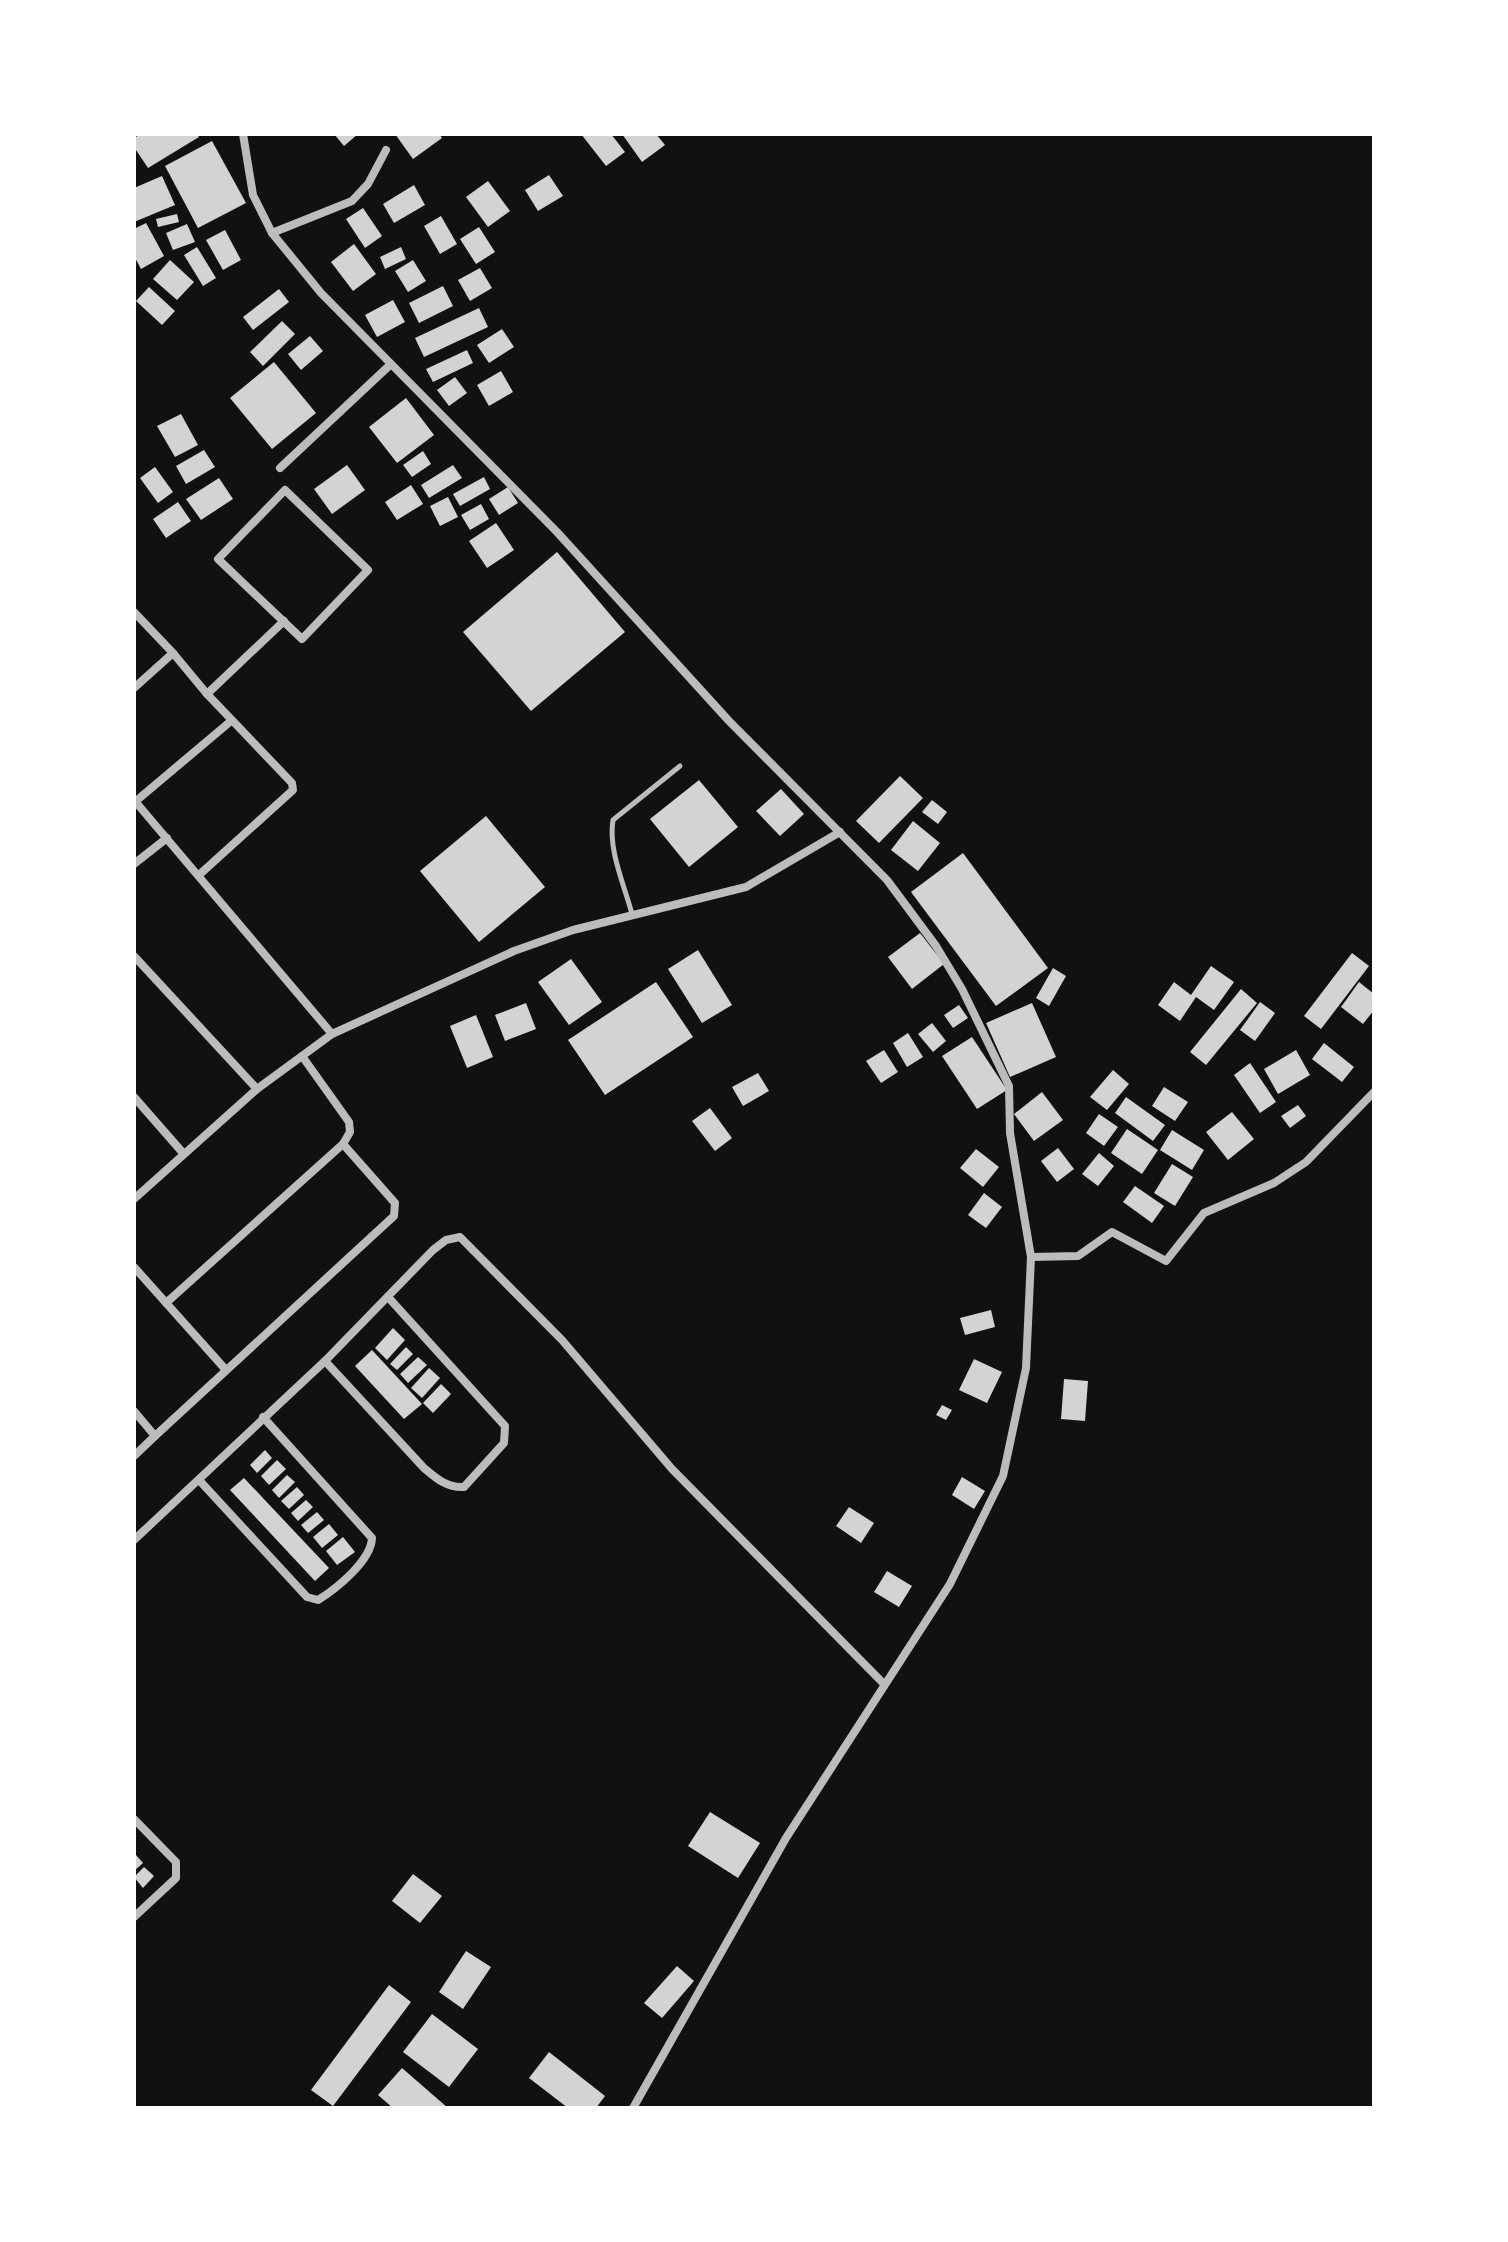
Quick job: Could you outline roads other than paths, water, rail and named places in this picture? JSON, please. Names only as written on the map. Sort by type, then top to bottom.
[{"type":"street","points":[[243,134],[253,195],[272,233],[321,293],[557,532],[729,721],[887,880],[936,946],[986,1034],[1009,1086],[1010,1133],[1031,1257],[1026,1368],[1003,1476],[950,1584],[883,1683],[786,1838],[633,2108]]},
{"type":"street","points":[[272,233],[352,201],[368,184],[386,150]]},
{"type":"street","points":[[280,468],[391,364]]},
{"type":"street","points":[[285,490],[368,570],[302,639],[284,621],[218,559],[285,490]]},
{"type":"street","points":[[134,612],[231,721],[292,783],[293,790],[199,875]]},
{"type":"street","points":[[207,694],[284,621]]},
{"type":"street","points":[[134,688],[173,653]]},
{"type":"street","points":[[231,721],[135,801],[332,1034]]},
{"type":"street","points":[[134,1199],[257,1089],[332,1034],[514,951],[632,914],[746,887],[840,832]]},
{"type":"street","points":[[134,864],[167,838]]},
{"type":"street","points":[[134,956],[257,1089]]},
{"type":"street","points":[[166,1303],[343,1144],[350,1132],[349,1122],[302,1056]]},
{"type":"street","points":[[1031,1257],[1078,1256],[1112,1232],[1166,1261],[1204,1213],[1274,1183],[1306,1162],[1374,1092]]},
{"type":"street","points":[[134,1097],[183,1153]]},
{"type":"street","points":[[134,1456],[394,1216],[395,1203],[343,1144]]},
{"type":"street","points":[[134,1540],[325,1361],[433,1250],[446,1240],[460,1237],[562,1340],[672,1469],[883,1683]]},
{"type":"street","points":[[134,1267],[226,1370]]},
{"type":"street","points":[[325,1361],[424,1468],[440,1482],[454,1488],[464,1487],[504,1443],[505,1426],[388,1297]]},
{"type":"street","points":[[134,1411],[155,1436]]},
{"type":"street","points":[[199,1480],[307,1597],[318,1600],[330,1593],[364,1558],[372,1546],[372,1538],[263,1417]]},
{"type":"street","points":[[134,1819],[176,1862],[178,1871],[176,1878],[134,1917]]},
{"type":"lane","points":[[632,914],[618,859],[610,841],[613,820],[680,766]]}]
